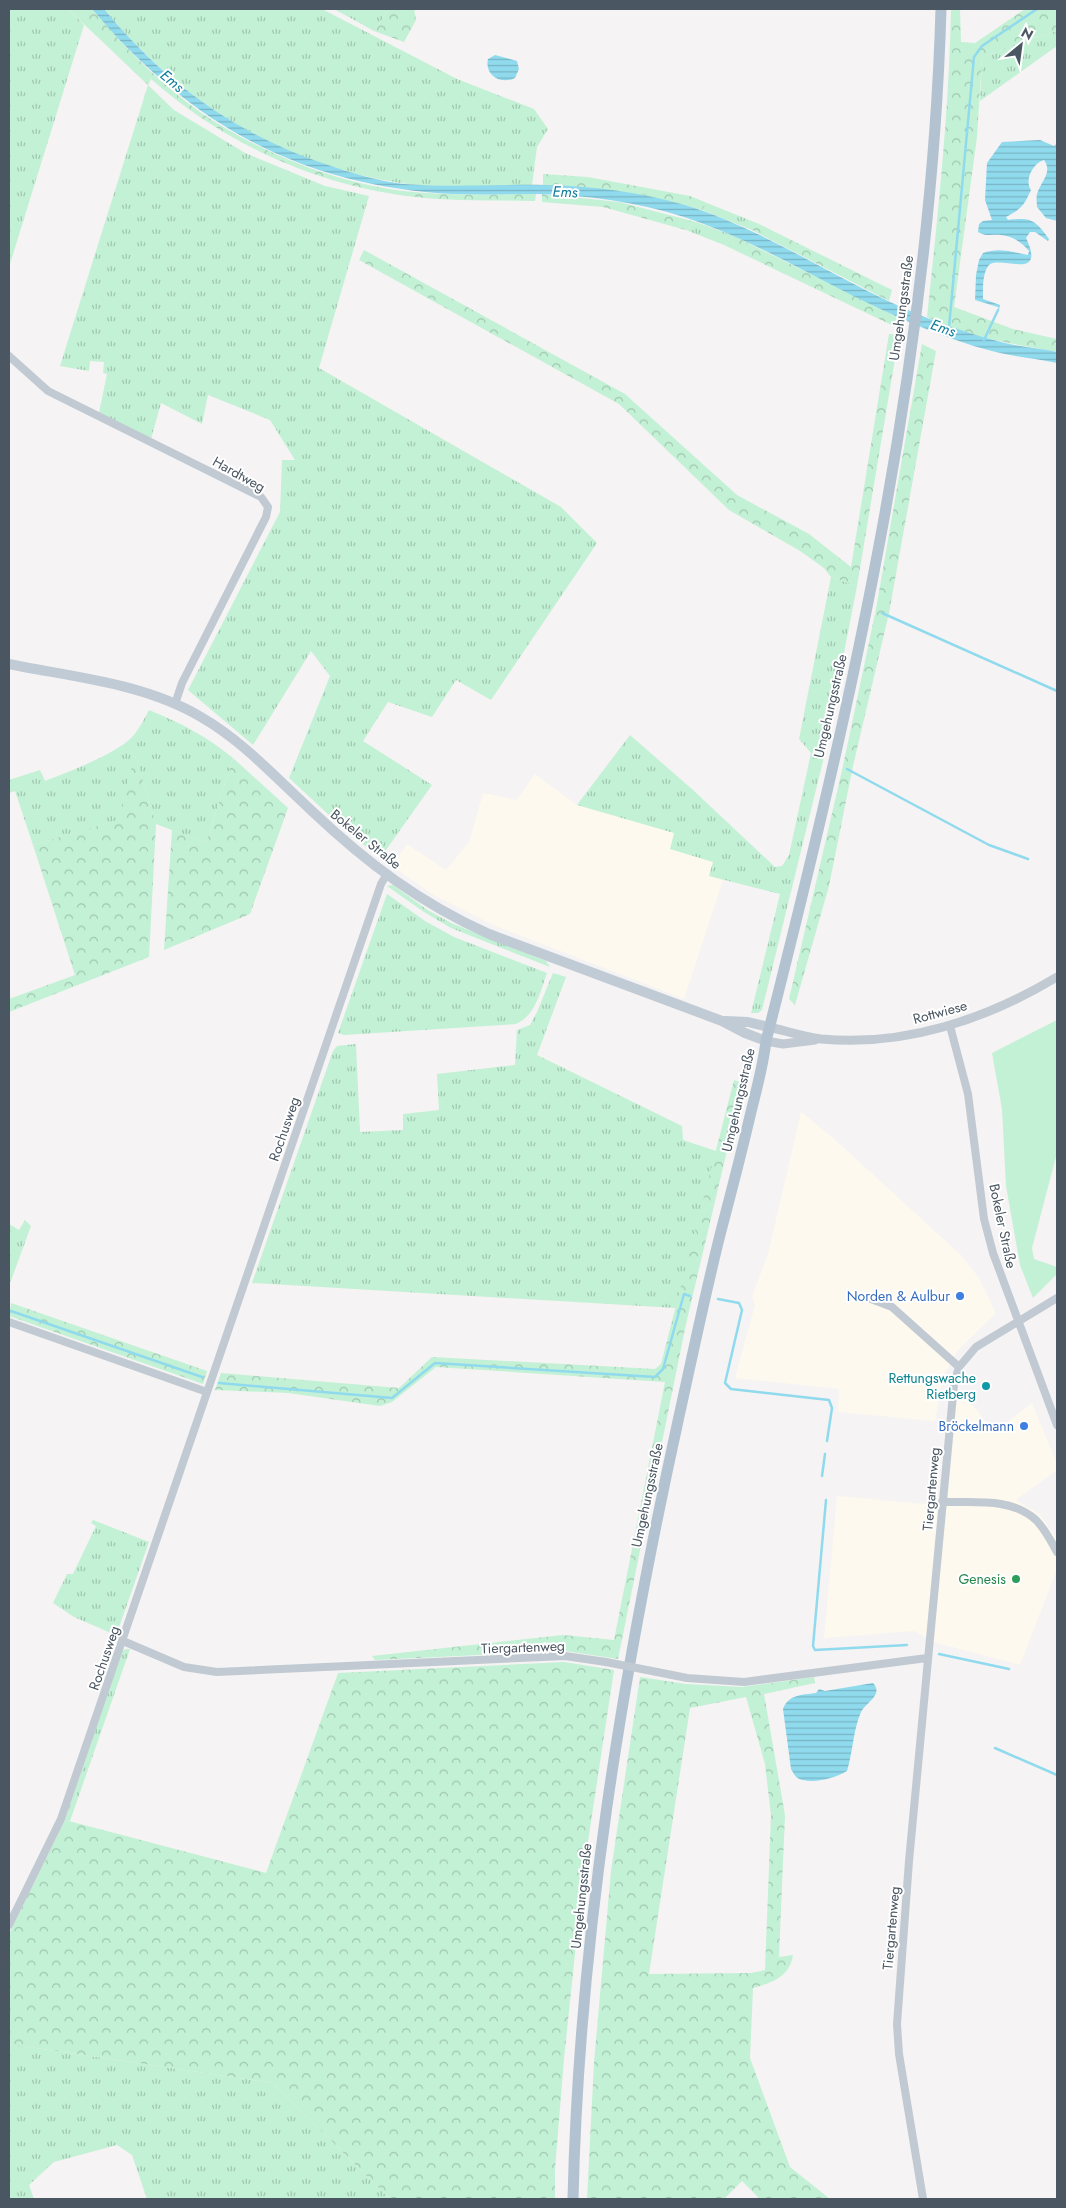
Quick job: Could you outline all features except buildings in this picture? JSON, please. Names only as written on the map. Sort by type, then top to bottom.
[{"type":"main road","name":"Umgehungsstraße","points":[[573,2199],[579,2062],[597,1879],[624,1694],[656,1525],[712,1268],[764,1057],[769,1027],[800,908],[866,612],[911,346],[927,231],[941,9]]},
{"type":"main road","name":"Bokeler Straße","points":[[9,664],[123,687],[175,704],[200,716],[241,745],[348,844],[429,904],[452,918],[488,934],[722,1021],[745,1034],[766,1041]]},
{"type":"main road","name":"Bokeler Straße","points":[[722,1021],[748,1022],[769,1027]]},
{"type":"street","name":"Hardtweg","points":[[9,356],[48,391],[261,497],[268,507],[266,517],[182,683],[175,704]]},
{"type":"street","name":"Rochusweg","points":[[9,1925],[61,1819],[381,884],[387,874]]},
{"type":"street","name":"Rottwiese","points":[[766,1041],[783,1044],[820,1039],[863,1039],[898,1036],[950,1026],[1009,1003],[1057,977]]},
{"type":"street","name":"Bokeler Straße","points":[[950,1026],[968,1094],[984,1219],[1000,1277],[1057,1424]]},
{"type":"street","name":"Rottwiese","points":[[769,1027],[820,1039]]},
{"type":"street","name":"Tiergartenweg","points":[[923,2199],[899,2054],[897,2024],[902,1936],[950,1406],[959,1367],[976,1347],[1057,1298]]},
{"type":"street","points":[[871,1299],[892,1307],[959,1367]]},
{"type":"street","points":[[9,1322],[207,1392]]},
{"type":"street","points":[[942,1502],[999,1503],[1018,1508],[1035,1520],[1057,1552]]},
{"type":"street","name":"Tiergartenweg","points":[[123,1641],[184,1667],[217,1672],[565,1656],[687,1678],[744,1682],[927,1658]]},
{"type":"shaded area","points":[[535,774],[577,805],[675,833],[671,849],[713,862],[709,876],[723,880],[684,999],[493,925],[435,896],[392,866],[407,844],[446,870],[469,842],[483,793],[517,800]]},
{"type":"shaded area","points":[[801,1112],[833,1138],[961,1255],[979,1278],[996,1313],[958,1350],[943,1377],[935,1421],[838,1412],[839,1389],[735,1378],[755,1305],[752,1296],[768,1254]]},
{"type":"shaded area","points":[[959,1388],[994,1432],[1032,1403],[1057,1464],[1057,1470],[1016,1500],[1040,1515],[1057,1539],[1057,1569],[1020,1665],[933,1642],[914,1631],[824,1638],[837,1496],[947,1506]]},
{"type":"green space","points":[[9,9],[68,9],[84,25],[9,267]]},
{"type":"green space","points":[[68,9],[92,9],[133,54],[163,83],[195,109],[233,133],[303,166],[353,181],[403,191],[436,194],[536,194],[535,201],[449,200],[398,195],[359,187],[284,163],[248,146],[214,126],[182,104],[151,79],[148,85]]},
{"type":"green space","points":[[104,9],[322,9],[457,79],[534,109],[548,129],[537,147],[532,185],[449,187],[416,185],[356,174],[314,161],[274,144],[236,124],[200,100],[166,73]]},
{"type":"green space","points":[[334,9],[389,9],[374,31]]},
{"type":"green space","points":[[389,9],[414,9],[416,20],[404,42],[374,31]]},
{"type":"green space","points":[[951,9],[960,9],[961,42],[975,43],[1025,9],[1057,9],[1057,31],[1026,40],[982,58],[977,137],[954,307],[1013,329],[1057,339],[1057,352],[975,335],[927,317],[945,125]]},
{"type":"green space","points":[[1057,31],[1057,46],[980,101],[982,58],[1026,40]]},
{"type":"green space","points":[[148,85],[174,110],[245,153],[325,186],[369,196],[319,368],[561,507],[597,543],[491,700],[456,680],[432,717],[388,702],[363,741],[432,785],[381,857],[354,838],[289,778],[330,676],[311,651],[253,745],[188,690],[280,512],[282,460],[295,460],[270,420],[208,395],[202,424],[161,403],[151,439],[99,413],[107,374],[103,373],[104,362],[90,361],[89,371],[60,366]]},
{"type":"green space","points":[[543,174],[588,177],[690,196],[707,203],[702,210],[623,192],[543,185]]},
{"type":"green space","points":[[542,194],[619,202],[696,222],[686,230],[603,207],[542,202]]},
{"type":"green space","points":[[707,203],[759,224],[752,230],[702,210]]},
{"type":"green space","points":[[696,222],[734,236],[724,245],[686,230]]},
{"type":"green space","points":[[759,224],[892,290],[889,301],[752,230]]},
{"type":"green space","points":[[734,236],[901,319],[900,329],[724,245]]},
{"type":"green space","points":[[364,250],[625,394],[737,495],[809,534],[851,567],[889,334],[899,335],[857,586],[831,577],[824,568],[800,551],[729,510],[619,404],[359,260]]},
{"type":"green space","points":[[922,344],[936,351],[889,613],[853,766],[829,886],[795,1005],[789,999],[843,766],[876,609]]},
{"type":"green space","points":[[831,577],[857,586],[823,761],[762,1010],[758,1013],[751,1013],[780,894],[709,876],[713,862],[670,849],[674,833],[577,805],[630,735],[693,790],[775,867],[782,866],[789,855],[811,753],[799,739]]},
{"type":"green space","points":[[149,710],[193,731],[233,758],[206,843],[156,824],[135,756],[119,820],[33,845],[15,791],[9,793],[9,780],[40,770],[45,781],[104,756],[132,737]]},
{"type":"green space","points":[[135,755],[156,824],[149,957],[9,1012],[9,999],[75,975],[33,845],[118,820]]},
{"type":"green space","points":[[233,758],[288,808],[250,914],[164,950],[172,830],[206,843]]},
{"type":"green space","points":[[393,885],[426,909],[451,923],[546,961],[550,967],[451,928],[387,886]]},
{"type":"green space","points":[[387,894],[425,921],[454,937],[547,973],[533,1009],[523,1020],[516,1024],[344,1035],[338,1033]]},
{"type":"green space","points":[[553,973],[566,977],[537,1055],[682,1126],[683,1140],[716,1151],[676,1308],[252,1283],[333,1051],[337,1046],[356,1044],[360,1132],[403,1130],[403,1114],[439,1110],[437,1074],[515,1065],[517,1030],[530,1025]]},
{"type":"green space","points":[[1057,1020],[1057,1153],[1032,1248],[1034,1259],[1057,1267],[1057,1274],[1033,1298],[1020,1265],[1006,1186],[1002,1109],[992,1053]]},
{"type":"green space","points":[[734,1080],[743,1083],[686,1324],[618,1659],[565,1651],[375,1660],[372,1656],[563,1635],[614,1640],[665,1382],[436,1367],[392,1402],[380,1406],[288,1393],[215,1390],[221,1373],[399,1388],[432,1357],[655,1369],[661,1364]]},
{"type":"green space","points":[[25,1220],[31,1226],[9,1286],[9,1224],[19,1230]]},
{"type":"green space","points":[[11,1303],[207,1371],[203,1384],[9,1316]]},
{"type":"green space","points":[[93,1520],[149,1542],[117,1633],[111,1633],[74,1617],[53,1603],[67,1574],[73,1574],[96,1526],[91,1523]]},
{"type":"green space","points":[[130,1649],[70,1821],[65,1820],[122,1651]]},
{"type":"green space","points":[[564,1662],[614,1670],[584,1868],[564,2059],[555,2169],[555,2199],[390,2199],[273,2083],[9,2044],[9,1934],[65,1820],[266,1873],[338,1673]]},
{"type":"green space","points":[[640,1677],[686,1684],[742,1687],[814,1677],[815,1683],[764,1694],[785,1815],[779,1957],[793,1955],[791,1963],[784,1974],[773,1981],[753,1988],[750,2058],[790,2167],[830,2199],[756,2199],[758,2197],[742,2181],[724,2199],[587,2199],[594,2063],[611,1871]],"holes":[[[746,1697],[765,1764],[771,1815],[765,1970],[751,1973],[649,1974],[690,1708]]]},
{"type":"green space","points":[[9,2044],[273,2083],[390,2199],[147,2199],[132,2155],[117,2145],[54,2162],[29,2185],[34,2199],[9,2199]]},
{"type":"water","name":"Ems","points":[[92,9],[104,9],[127,36],[152,60],[205,104],[233,122],[295,153],[356,174],[394,183],[439,186],[545,185],[580,187],[616,190],[668,200],[712,214],[738,225],[863,289],[929,319],[1001,342],[1057,352],[1057,363],[1000,353],[937,333],[900,318],[740,239],[684,217],[649,207],[575,196],[453,194],[398,188],[346,178],[298,162],[252,142],[209,116],[168,85],[129,50]]},
{"type":"water","points":[[495,55],[517,61],[519,69],[515,78],[504,80],[491,74],[487,65],[488,59]]},
{"type":"water","points":[[1040,140],[1054,146],[1057,143],[1057,221],[1046,218],[1037,207],[1037,194],[1047,173],[1044,160],[1036,165],[1031,172],[1029,186],[1031,190],[1024,204],[1006,217],[1008,220],[1023,219],[1032,221],[1049,239],[1048,241],[1035,232],[1030,232],[1026,238],[1031,251],[1031,259],[1026,263],[1020,264],[995,263],[989,265],[984,277],[983,299],[1000,305],[999,310],[998,307],[975,300],[979,260],[983,253],[989,251],[1006,251],[1028,255],[1029,251],[1013,238],[978,232],[979,224],[983,221],[992,220],[985,200],[987,163],[1002,142]]},
{"type":"water","points":[[873,1683],[876,1687],[875,1695],[863,1708],[858,1719],[847,1771],[831,1778],[820,1780],[808,1781],[797,1777],[791,1769],[783,1709],[789,1700],[801,1695],[816,1693],[819,1689],[825,1691]]},
{"type":"waterway","name":"Ems","points":[[949,327],[974,57],[982,46],[1037,9]]},
{"type":"waterway","points":[[984,340],[998,310]]},
{"type":"waterway","points":[[882,613],[1057,691]]},
{"type":"waterway","points":[[847,769],[989,845],[1028,859]]},
{"type":"waterway","points":[[219,1383],[392,1398],[435,1363],[655,1377],[663,1369],[684,1294],[690,1296]]},
{"type":"waterway","points":[[718,1299],[739,1303],[742,1310],[725,1383],[731,1389],[829,1400],[832,1408],[827,1441]]},
{"type":"waterway","points":[[11,1311],[202,1377]]},
{"type":"waterway","points":[[822,1476],[825,1454]]},
{"type":"waterway","points":[[826,1500],[813,1646],[815,1650],[907,1645]]},
{"type":"waterway","points":[[939,1654],[1009,1669]]},
{"type":"waterway","points":[[995,1748],[1057,1775]]},
{"type":"place","name":"Norden & Aulbur","points":[[960,1296]]},
{"type":"place","name":"Rettungswache Rietberg","points":[[986,1386]]},
{"type":"place","name":"Bröckelmann","points":[[1024,1426]]},
{"type":"place","name":"Genesis","points":[[1016,1579]]}]
